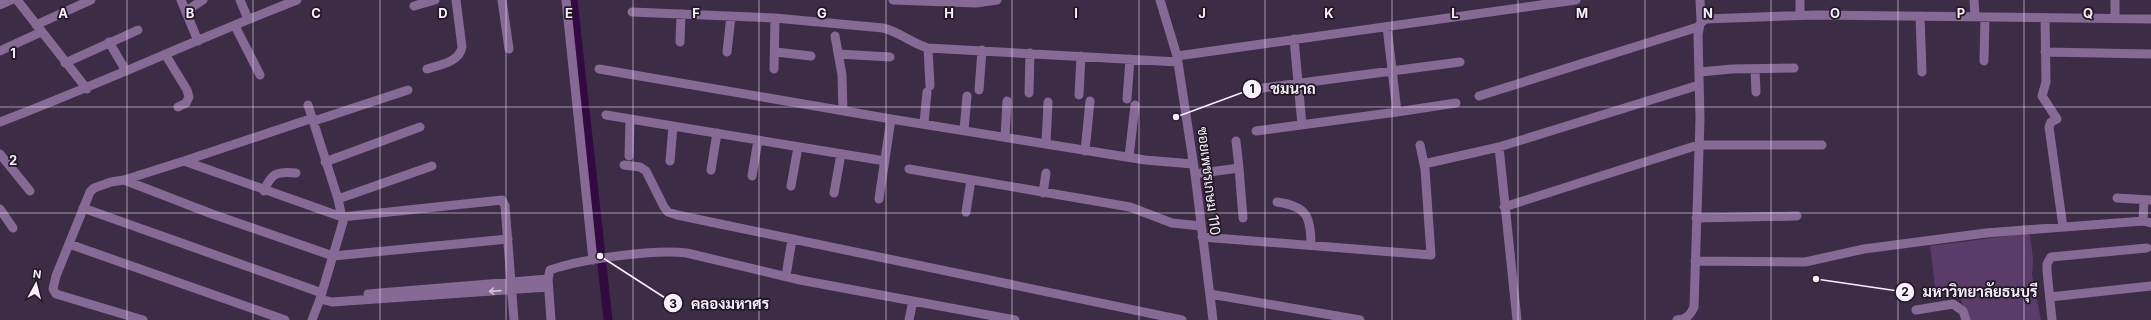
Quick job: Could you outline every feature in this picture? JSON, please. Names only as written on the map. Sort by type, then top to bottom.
[{"type":"street","points":[[0,5],[12,0]]},
{"type":"street","points":[[18,0],[87,89]]},
{"type":"street","points":[[0,51],[91,0]]},
{"type":"street","points":[[181,0],[198,41]]},
{"type":"street","points":[[186,11],[203,0]]},
{"type":"street","points":[[240,0],[248,19]]},
{"type":"street","points":[[0,122],[87,89],[165,54],[297,0]]},
{"type":"street","points":[[414,6],[435,0]]},
{"type":"street","points":[[427,69],[458,57],[461,53],[456,0]]},
{"type":"street","points":[[502,0],[508,49]]},
{"type":"street","points":[[566,0],[597,260]]},
{"type":"street","points":[[893,0],[976,3],[986,3],[997,0]]},
{"type":"street","name":"ซอยเพชรเกษม 110","points":[[1160,0],[1177,59],[1195,174],[1213,320]]},
{"type":"street","points":[[632,12],[775,18],[883,28],[896,31],[910,41],[928,48],[1130,59],[1177,59],[1294,40],[1576,0]]},
{"type":"street","points":[[1677,320],[1691,314],[1694,307],[1700,72],[1700,0]]},
{"type":"street","points":[[1800,0],[1800,15]]},
{"type":"street","points":[[1974,0],[1975,16]]},
{"type":"street","points":[[2115,0],[2115,19]]},
{"type":"street","points":[[680,42],[682,14]]},
{"type":"street","points":[[1479,96],[1700,24],[1705,19],[1800,15],[2151,19]]},
{"type":"street","points":[[727,52],[731,16]]},
{"type":"street","points":[[1920,16],[1922,72]]},
{"type":"street","points":[[1984,61],[1985,17]]},
{"type":"street","points":[[774,69],[776,52],[775,18]]},
{"type":"street","points":[[2045,18],[2046,82],[2042,96],[2057,119],[2051,122],[2049,127],[2062,227]]},
{"type":"street","points":[[235,26],[260,75]]},
{"type":"street","points":[[1387,27],[1397,112]]},
{"type":"street","points":[[65,62],[138,30]]},
{"type":"street","points":[[835,36],[842,75],[843,111]]},
{"type":"street","points":[[1294,40],[1302,125]]},
{"type":"street","points":[[109,42],[126,71]]},
{"type":"street","points":[[924,123],[929,89],[928,48]]},
{"type":"street","points":[[979,90],[982,50]]},
{"type":"street","points":[[776,52],[811,56]]},
{"type":"street","points":[[2045,52],[2151,54]]},
{"type":"street","points":[[1030,53],[1030,93]]},
{"type":"street","points":[[165,54],[187,90],[189,97],[186,103],[178,107]]},
{"type":"street","points":[[838,54],[890,57]]},
{"type":"street","points":[[1079,95],[1081,56]]},
{"type":"street","points":[[1127,99],[1130,59]]},
{"type":"street","points":[[1248,90],[1460,62]]},
{"type":"street","points":[[1700,72],[1794,68]]},
{"type":"street","points":[[599,69],[1085,151],[1193,164]]},
{"type":"street","points":[[1755,69],[1756,92]]},
{"type":"street","points":[[1424,164],[1499,147],[1699,85]]},
{"type":"street","points":[[143,320],[56,294],[53,285],[83,208],[90,192],[94,188],[111,182],[124,180],[408,90]]},
{"type":"street","points":[[964,130],[967,96]]},
{"type":"street","points":[[1005,137],[1007,101]]},
{"type":"street","points":[[1085,151],[1090,101]]},
{"type":"street","points":[[1046,144],[1048,102]]},
{"type":"street","points":[[1256,131],[1456,103]]},
{"type":"street","points":[[308,105],[338,199],[342,217],[342,228],[333,256],[323,297],[312,320]]},
{"type":"street","points":[[1129,157],[1135,105]]},
{"type":"street","points":[[606,115],[885,162]]},
{"type":"street","points":[[629,156],[630,119]]},
{"type":"street","points":[[879,199],[891,119]]},
{"type":"street","points":[[670,161],[673,126]]},
{"type":"street","points":[[325,162],[420,127]]},
{"type":"street","points":[[711,170],[717,133]]},
{"type":"street","points":[[752,176],[758,140]]},
{"type":"street","points":[[1236,141],[1243,218]]},
{"type":"street","points":[[1202,237],[1431,255],[1424,164],[1420,145]]},
{"type":"street","points":[[1504,207],[1698,145],[1822,145]]},
{"type":"street","points":[[791,186],[798,147]]},
{"type":"street","points":[[1499,147],[1504,207],[1510,247],[1517,320]]},
{"type":"street","points":[[0,154],[30,191]]},
{"type":"street","points":[[834,193],[841,154]]},
{"type":"street","points":[[184,161],[264,191],[342,217],[502,200],[505,206],[514,320]]},
{"type":"street","points":[[624,165],[640,167],[646,171],[664,207],[668,212],[676,215],[1182,320]]},
{"type":"street","points":[[338,199],[432,166]]},
{"type":"street","points":[[1195,174],[1239,168]]},
{"type":"street","points":[[910,169],[1130,207],[1172,223],[1201,226]]},
{"type":"street","points":[[264,191],[269,179],[273,175],[285,172],[296,173]]},
{"type":"street","points":[[1043,193],[1046,173]]},
{"type":"street","points":[[124,180],[218,216],[333,256],[508,239]]},
{"type":"street","points":[[966,212],[971,180]]},
{"type":"street","points":[[1695,261],[1805,262],[1864,249],[1986,233],[2147,222],[2147,200],[2117,198]]},
{"type":"street","points":[[1277,202],[1288,204],[1306,215],[1310,223],[1311,245]]},
{"type":"street","points":[[83,208],[323,297],[548,283]]},
{"type":"street","points":[[0,209],[13,228]]},
{"type":"street","points":[[1696,218],[1797,216]]},
{"type":"street","points":[[786,276],[792,239]]},
{"type":"street","points":[[69,244],[285,320]]},
{"type":"street","points":[[2052,320],[2047,271],[2047,264],[2051,257],[2147,248]]},
{"type":"street","points":[[551,320],[548,283],[550,270],[613,257],[677,252],[786,276],[1015,320]]},
{"type":"street","points":[[2050,297],[2151,286]]},
{"type":"street","points":[[1210,294],[1360,320]]},
{"type":"street","points":[[909,320],[913,301]]},
{"type":"street","points":[[1916,310],[1953,304],[1963,311],[1966,320]]},
{"type":"shaded area","points":[[2030,233],[2033,259],[2032,275],[2041,320],[1968,320],[1958,292],[1936,295],[1930,246]]},
{"type":"waterway","points":[[573,0],[608,320]]},
{"type":"place","name":"ชมนาถ","points":[[1176,117]]},
{"type":"place","name":"คลองมหาศร","points":[[600,256]]},
{"type":"place","name":"มหาวิทยาลัยธนบุรี","points":[[1816,279]]}]
